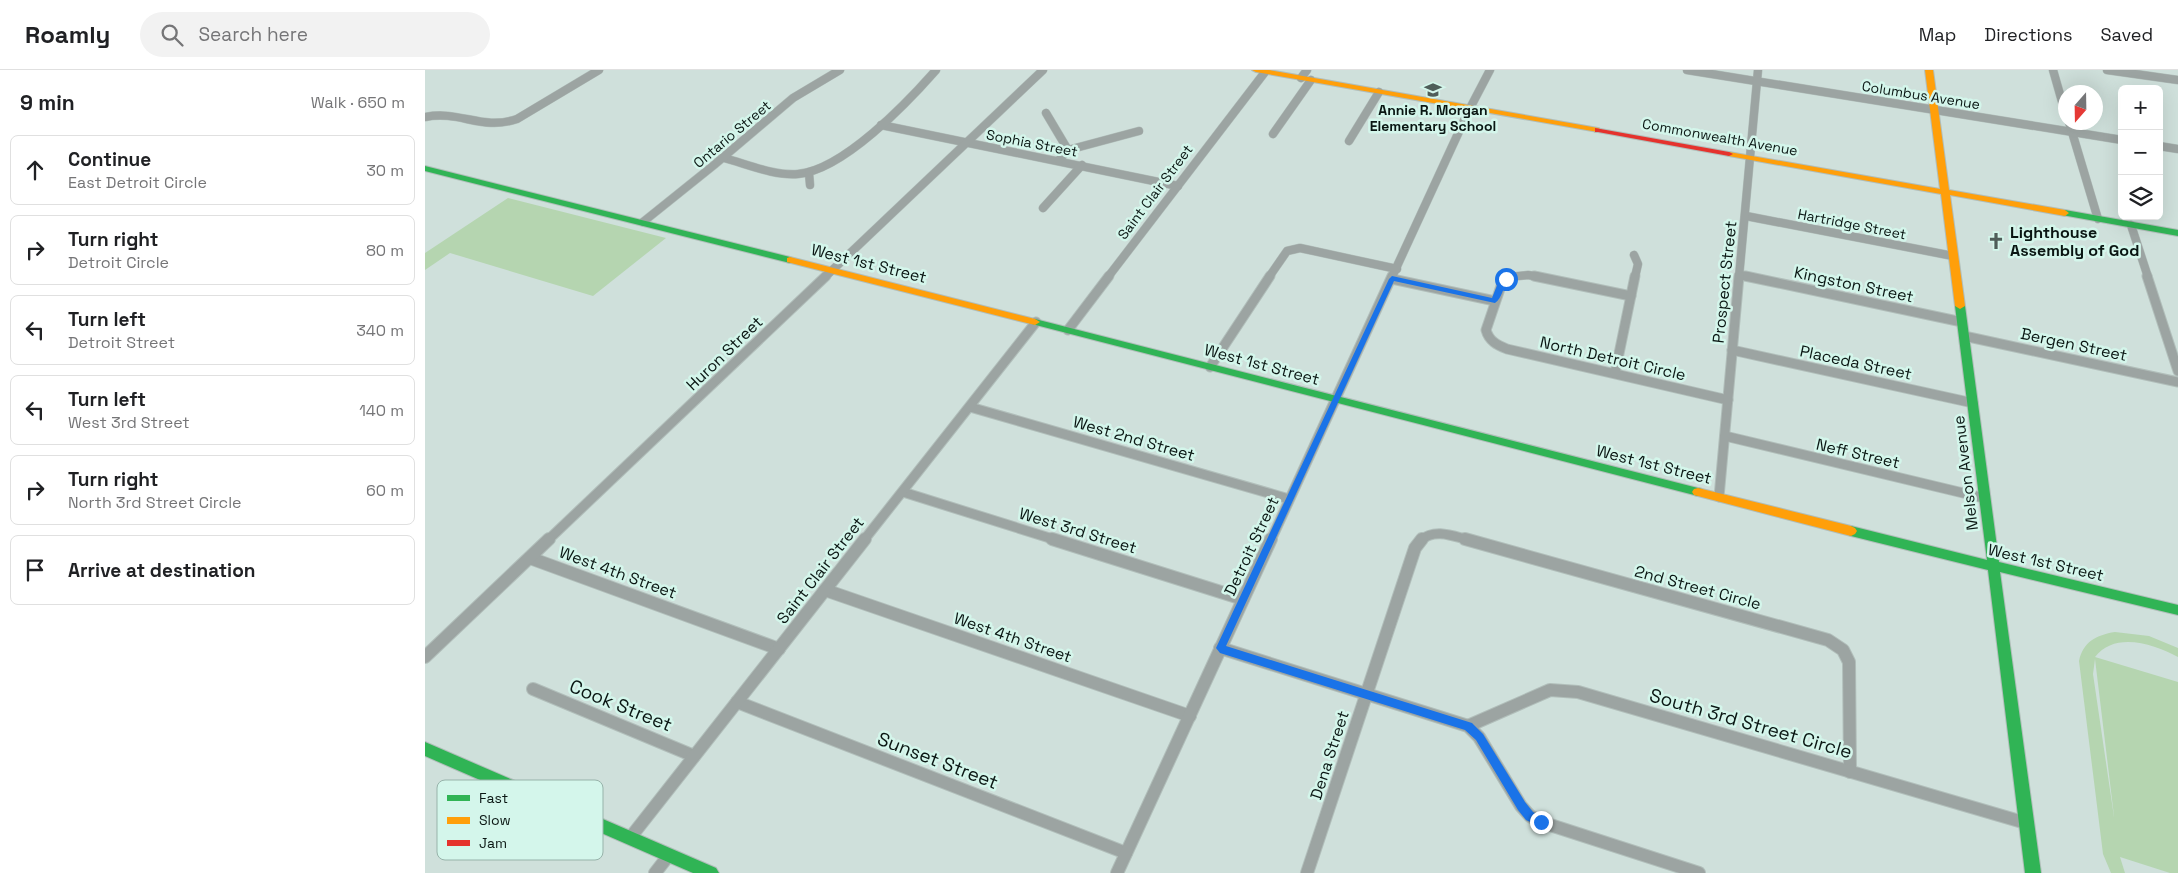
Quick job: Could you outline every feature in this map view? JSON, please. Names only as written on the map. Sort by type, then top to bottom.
[{"type":"street","points":[[425,117],[445,113],[492,125],[502,125],[517,119],[599,70]]},
{"type":"street","name":"Ontario Street","points":[[643,222],[723,158],[788,102],[817,82],[841,70]]},
{"type":"street","points":[[723,158],[776,171],[798,174],[809,173],[853,146],[881,125],[922,87],[936,70]]},
{"type":"street","name":"Huron Street","points":[[425,657],[1043,70]]},
{"type":"street","name":"Detroit Street","points":[[1117,873],[1289,499],[1490,70]]},
{"type":"street","name":"Columbus Avenue","points":[[1687,70],[2118,139]]},
{"type":"street","name":"Prospect Street","points":[[1719,498],[1746,216],[1757,70]]},
{"type":"street","name":"Melson Avenue","points":[[1929,70],[2033,873]]},
{"type":"street","points":[[2053,70],[2058,88]]},
{"type":"street","points":[[2107,70],[2178,80]]},
{"type":"street","name":"Commonwealth Avenue","points":[[1261,71],[1306,76],[1379,92],[2178,233]]},
{"type":"street","name":"Saint Clair Street","points":[[1069,330],[1178,186],[1261,71]]},
{"type":"street","points":[[1273,134],[1306,76]]},
{"type":"street","points":[[1349,141],[1379,92]]},
{"type":"street","points":[[1046,113],[1068,150]]},
{"type":"street","name":"Sophia Street","points":[[881,125],[1059,160],[1178,186]]},
{"type":"street","points":[[1059,160],[1068,150],[1139,131]]},
{"type":"street","points":[[2072,132],[2098,219]]},
{"type":"street","points":[[2163,147],[2178,149]]},
{"type":"street","points":[[1043,208],[1082,165]]},
{"type":"street","name":"West 1st Street","points":[[425,168],[1069,330],[1979,564],[2009,568],[2178,610]]},
{"type":"street","points":[[809,173],[810,185]]},
{"type":"street","name":"Hartridge Street","points":[[1746,216],[1953,256]]},
{"type":"street","points":[[2131,225],[2178,371]]},
{"type":"street","points":[[1210,367],[1284,253],[1291,248],[1300,248],[1495,301],[1501,283],[1511,276],[1529,275],[1631,296]]},
{"type":"street","points":[[1615,373],[1637,264],[1634,255]]},
{"type":"street","name":"Kingston Street","points":[[1739,275],[1961,322]]},
{"type":"street","name":"North Detroit Circle","points":[[1495,301],[1486,330],[1489,339],[1493,343],[1507,349],[1728,400]]},
{"type":"street","name":"Saint Clair Street","points":[[630,838],[1037,322]]},
{"type":"street","name":"Bergen Street","points":[[1964,336],[2178,382]]},
{"type":"street","name":"Placeda Street","points":[[1732,350],[1973,402]]},
{"type":"street","name":"West 2nd Street","points":[[970,407],[1289,499]]},
{"type":"street","name":"Neff Street","points":[[1725,436],[1984,498]]},
{"type":"street","name":"West 3rd Street","points":[[903,492],[1243,599]]},
{"type":"street","name":"2nd Street Circle","points":[[1424,536],[1434,533],[1447,534],[1828,640],[1843,650],[1849,662],[1849,772]]},
{"type":"street","name":"Dena Street","points":[[1307,873],[1415,548],[1424,536]]},
{"type":"street","name":"West 4th Street","points":[[530,558],[779,649]]},
{"type":"street","name":"West 4th Street","points":[[825,590],[1190,716]]},
{"type":"street","points":[[1220,648],[1468,726],[1479,737],[1521,806],[1530,816],[1541,822],[1699,873]]},
{"type":"street","name":"Cook Street","points":[[533,689],[694,756]]},
{"type":"street","name":"South 3rd Street Circle","points":[[1468,726],[1550,690],[1579,692],[2027,823]]},
{"type":"street","name":"Sunset Street","points":[[737,702],[1126,853]]},
{"type":"street","points":[[425,749],[496,780]]},
{"type":"street","points":[[603,826],[711,873]]},
{"type":"street","points":[[655,873],[669,855]]},
{"type":"green space","points":[[508,198],[666,238],[593,296],[450,253],[425,270],[425,253]]},
{"type":"green space","points":[[2115,632],[2149,636],[2178,648],[2178,657],[2146,644],[2124,642],[2113,644],[2103,649],[2095,657],[2178,682],[2178,873],[2170,873],[2120,857],[2125,873],[2111,873],[2103,854],[2079,661],[2081,654],[2091,640]],"holes":[[[2095,659],[2114,817],[2093,674]]]},
{"type":"traffic: fast","points":[[425,168],[790,260]]},
{"type":"traffic: fast","points":[[2065,213],[2178,233]]},
{"type":"traffic: fast","points":[[1960,306],[2033,873]]},
{"type":"traffic: fast","points":[[1035,322],[1698,492]]},
{"type":"traffic: fast","points":[[1851,531],[1979,564],[2009,568],[2178,610]]},
{"type":"traffic: fast","points":[[425,749],[496,780]]},
{"type":"traffic: fast","points":[[603,826],[711,873]]},
{"type":"traffic: slow","points":[[1256,70],[1598,130]]},
{"type":"traffic: slow","points":[[1929,70],[1960,306]]},
{"type":"traffic: slow","points":[[1729,154],[2065,213]]},
{"type":"traffic: slow","points":[[790,260],[1035,322]]},
{"type":"traffic: slow","points":[[1698,492],[1851,531]]},
{"type":"traffic: jam","points":[[1598,130],[1729,154]]},
{"type":"place","name":"Annie R. Morgan Elementary School","points":[[1433,90]]},
{"type":"place","name":"Lighthouse Assembly of God","points":[[1996,241]]},
{"type":"route","points":[[1506,279],[1501,283],[1495,301],[1392,279],[1220,648],[1455,720],[1468,726],[1479,737],[1521,806],[1530,816],[1541,822]]}]
